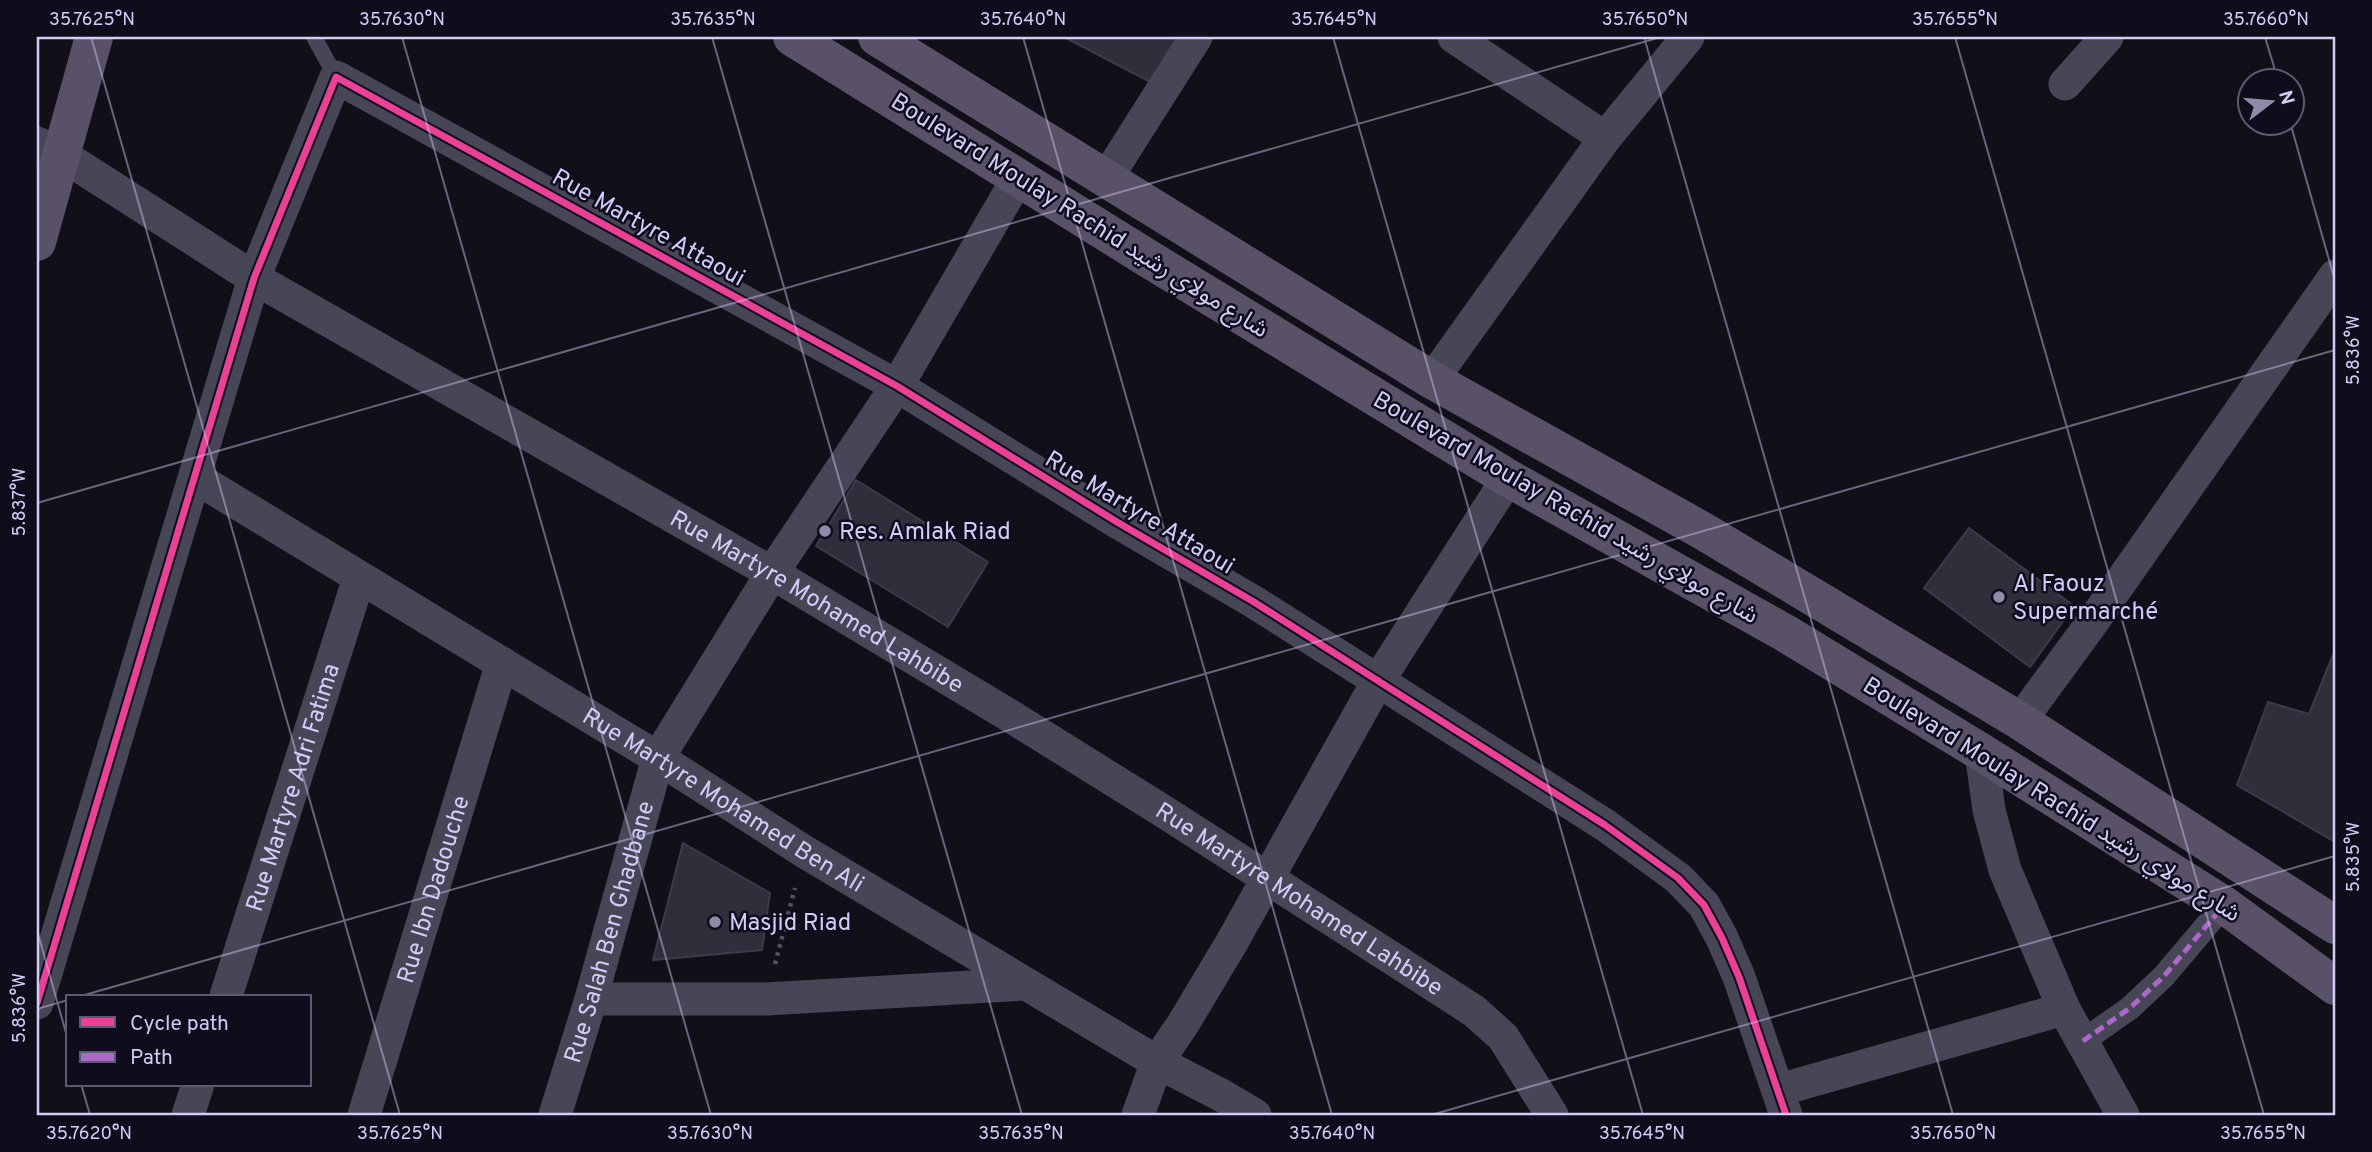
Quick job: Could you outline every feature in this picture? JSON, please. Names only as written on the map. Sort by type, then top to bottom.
[{"type":"main road","points":[[37,242],[49,149],[94,37]]},
{"type":"main road","name":"Boulevard Moulay Rachid شارع مولاي رشيد","points":[[792,37],[1508,478],[1785,633],[1981,752],[2224,905],[2335,986]]},
{"type":"main road","name":"Boulevard Moulay Rachid شارع مولاي رشيد","points":[[877,37],[1433,380],[1703,531],[2020,721],[2335,925]]},
{"type":"street","points":[[1106,179],[1196,37]]},
{"type":"street","points":[[1454,37],[1605,138]]},
{"type":"street","points":[[1433,380],[1605,138],[1688,37]]},
{"type":"street","points":[[2064,84],[2107,37]]},
{"type":"street","points":[[37,1003],[254,278],[336,77]]},
{"type":"street","name":"Rue Martyre Attaoui","points":[[336,77],[897,386],[1117,522],[1254,602],[1605,825],[1678,878],[1704,905],[1722,938],[1738,977],[1783,1103]]},
{"type":"street","name":"Rue Martyre Mohamed Lahbibe","points":[[49,149],[254,278],[772,573],[1012,717],[1269,878],[1474,1011],[1503,1037],[1552,1115]]},
{"type":"street","name":"Rue Salah Ben Ghadbane","points":[[555,1115],[591,999],[658,758],[772,573],[897,386],[1018,178]]},
{"type":"street","points":[[2020,721],[2335,276]]},
{"type":"street","name":"Rue Martyre Mohamed Ben Ali","points":[[196,478],[1024,984],[1157,1062],[1221,1094],[1255,1115]]},
{"type":"street","points":[[1138,1115],[1157,1062],[1183,1024],[1269,878],[1378,681],[1508,478]]},
{"type":"street","name":"Rue Martyre Adri Fatima","points":[[226,995],[359,578]]},
{"type":"street","name":"Rue Ibn Dadouche","points":[[364,1115],[502,663]]},
{"type":"street","points":[[1981,752],[1989,810],[2005,870],[2064,1009],[2123,1115]]},
{"type":"street","points":[[2083,1041],[2130,1008],[2164,976],[2224,905]]},
{"type":"street","points":[[591,999],[766,999],[1024,984]]},
{"type":"street","points":[[1783,1103],[2064,1009]]},
{"type":"street","points":[[188,1115],[197,1086]]},
{"type":"lane","points":[[314,37],[336,77]]},
{"type":"path","points":[[766,999],[805,852]]},
{"type":"building","points":[[1064,37],[1183,37],[1154,84]]},
{"type":"building","points":[[856,480],[988,562],[948,627],[816,546]]},
{"type":"building","name":"Al Faouz Supermarché","points":[[1969,528],[2074,606],[2030,667],[1924,588]]},
{"type":"building","points":[[2335,650],[2335,842],[2237,785],[2268,702],[2309,714]]},
{"type":"building","name":"Masjid Riad","points":[[683,843],[770,893],[762,950],[653,960]]},
{"type":"marked path","points":[[2083,1041],[2130,1008],[2164,976],[2224,905]]},
{"type":"cycle path","points":[[37,1003],[254,278],[336,77],[897,386],[1117,522],[1254,602],[1605,825],[1678,878],[1704,905],[1739,977],[1786,1115]]},
{"type":"place","name":"Res. Amlak Riad","points":[[825,531]]},
{"type":"place","name":"Al Faouz Supermarché","points":[[1999,597]]},
{"type":"place","name":"Masjid Riad","points":[[715,922]]}]
